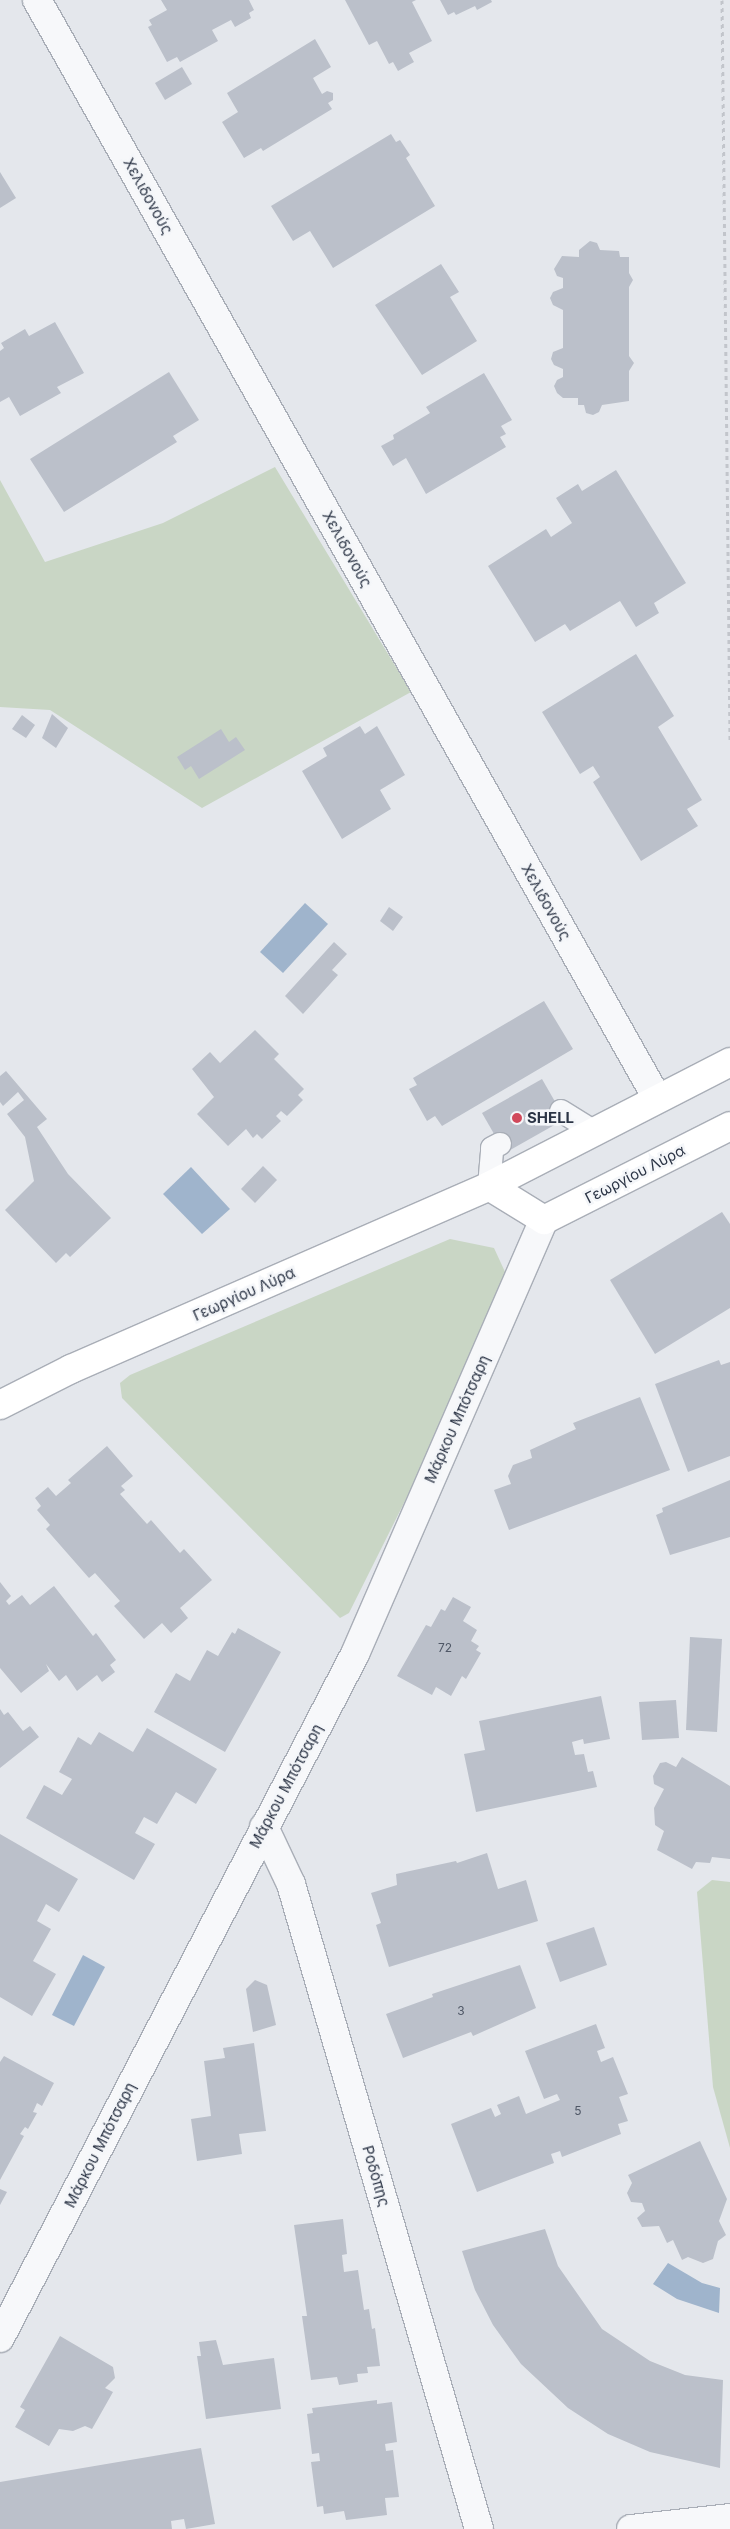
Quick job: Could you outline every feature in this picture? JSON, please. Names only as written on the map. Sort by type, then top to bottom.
[{"type":"main road","name":"Γεωργίου Λύρα","points":[[0,1405],[71,1369],[489,1186],[730,1062]]},
{"type":"main road","name":"Γεωργίου Λύρα","points":[[544,1220],[730,1126]]},
{"type":"main road","points":[[489,1186],[544,1220]]},
{"type":"street","name":"Χελιδονούς","points":[[37,0],[657,1098]]},
{"type":"street","name":"Μάρκου Μπότσαρη","points":[[0,2338],[355,1654],[544,1220]]},
{"type":"street","name":"Ροδόπης","points":[[264,1827],[291,1884],[479,2529]]},
{"type":"street","points":[[631,2529],[730,2518]]},
{"type":"lane","points":[[561,1112],[593,1131]]},
{"type":"lane","points":[[489,1186],[492,1148],[500,1144]]},
{"type":"path","points":[[722,0],[730,740]]},
{"type":"green space","points":[[275,467],[411,692],[202,808],[50,710],[0,707],[0,480],[45,562],[163,523]]},
{"type":"green space","points":[[450,1239],[494,1248],[512,1287],[349,1613],[340,1618],[122,1398],[120,1383],[130,1375]]},
{"type":"green space","points":[[712,1880],[730,1882],[730,2148],[713,2087],[697,1892]]},
{"type":"water","points":[[305,903],[328,924],[283,973],[260,952]]},
{"type":"water","points":[[191,1167],[230,1209],[202,1234],[163,1194]]},
{"type":"water","points":[[83,1955],[105,1967],[74,2026],[52,2015]]},
{"type":"water","points":[[668,2263],[702,2283],[720,2288],[719,2313],[677,2299],[653,2284]]},
{"type":"building","points":[[161,0],[249,0],[254,10],[249,13],[251,18],[235,27],[231,20],[212,30],[218,41],[180,62],[177,57],[167,62],[148,27],[152,25],[149,20],[167,10]]},
{"type":"building","points":[[345,0],[416,0],[412,2],[432,41],[409,53],[414,62],[398,71],[393,62],[389,64],[377,41],[369,45]]},
{"type":"building","points":[[440,0],[491,0],[492,2],[477,10],[475,6],[456,15],[454,12],[448,15]]},
{"type":"building","points":[[315,39],[331,67],[313,78],[322,94],[327,91],[333,93],[333,100],[328,103],[332,109],[263,151],[261,148],[244,158],[222,122],[238,112],[227,93]]},
{"type":"building","points":[[182,67],[192,84],[165,100],[155,83]]},
{"type":"building","points":[[391,134],[396,142],[400,140],[410,155],[406,158],[435,206],[333,268],[310,231],[293,241],[271,206]]},
{"type":"building","points":[[0,172],[16,198],[0,208]]},
{"type":"building","points":[[590,241],[597,243],[600,250],[619,251],[620,257],[629,257],[629,273],[633,280],[629,287],[629,356],[634,363],[629,371],[629,401],[602,405],[599,412],[593,415],[586,413],[584,405],[578,405],[578,398],[563,398],[557,393],[554,386],[557,380],[563,377],[563,369],[554,365],[551,359],[553,352],[563,348],[563,310],[553,305],[550,298],[553,292],[563,288],[563,278],[557,276],[554,269],[562,256],[579,257],[579,250]]},
{"type":"building","points":[[441,264],[459,292],[450,297],[477,341],[422,375],[375,305]]},
{"type":"building","points":[[55,322],[84,373],[57,387],[61,393],[20,416],[9,397],[0,402],[0,351],[4,348],[1,343],[25,329],[29,336]]},
{"type":"building","points":[[169,372],[199,420],[173,436],[177,442],[64,512],[30,459]]},
{"type":"building","points":[[484,373],[512,420],[501,426],[506,434],[500,437],[506,447],[426,494],[406,458],[393,466],[381,446],[394,439],[393,435],[430,413],[426,407]]},
{"type":"building","points":[[616,470],[686,583],[654,603],[659,613],[636,627],[620,601],[570,631],[565,624],[535,642],[488,566],[546,529],[551,537],[572,523],[556,498],[578,484],[582,491]]},
{"type":"building","points":[[636,654],[674,716],[658,727],[702,800],[687,809],[698,826],[641,861],[593,782],[600,777],[593,766],[580,774],[542,712]]},
{"type":"building","points":[[52,714],[68,728],[56,748],[42,738]]},
{"type":"building","points":[[22,715],[35,725],[26,738],[12,729]]},
{"type":"building","points":[[360,726],[365,734],[377,726],[405,775],[380,790],[391,809],[342,839],[302,771],[327,756],[323,748]]},
{"type":"building","points":[[221,729],[229,742],[236,737],[245,750],[199,779],[191,766],[185,770],[177,757]]},
{"type":"building","points":[[389,907],[403,917],[393,931],[380,921]]},
{"type":"building","points":[[334,942],[347,954],[332,970],[338,975],[303,1014],[285,996]]},
{"type":"building","points":[[544,1001],[573,1049],[442,1126],[435,1116],[427,1121],[409,1089],[417,1085],[413,1078]]},
{"type":"building","points":[[255,1030],[279,1054],[274,1059],[304,1089],[298,1095],[303,1100],[287,1116],[281,1111],[276,1116],[281,1121],[262,1139],[257,1134],[253,1138],[246,1129],[228,1146],[197,1114],[214,1097],[192,1069],[210,1052],[220,1063]]},
{"type":"building","points":[[6,1071],[47,1119],[37,1127],[68,1174],[111,1218],[70,1257],[66,1253],[56,1263],[5,1210],[34,1181],[25,1137],[7,1114],[24,1100],[18,1092],[3,1106],[0,1102],[0,1076]]},
{"type":"building","points":[[542,1079],[565,1119],[505,1153],[482,1113]]},
{"type":"building","points":[[263,1166],[277,1180],[255,1203],[241,1189]]},
{"type":"building","points":[[722,1212],[730,1224],[730,1308],[655,1354],[610,1280]]},
{"type":"building","points":[[719,1360],[721,1365],[730,1362],[730,1456],[688,1472],[655,1384]]},
{"type":"building","points":[[640,1397],[670,1470],[509,1530],[494,1490],[511,1484],[508,1476],[513,1465],[532,1458],[530,1450],[576,1429],[573,1423]]},
{"type":"building","points":[[107,1446],[133,1476],[121,1486],[125,1490],[120,1494],[147,1524],[151,1520],[180,1553],[184,1549],[212,1580],[180,1608],[188,1618],[171,1633],[162,1623],[144,1639],[114,1606],[120,1601],[95,1573],[89,1578],[46,1529],[50,1525],[37,1510],[41,1506],[35,1498],[48,1487],[56,1496],[71,1483],[68,1480]]},
{"type":"building","points":[[730,1480],[730,1537],[670,1555],[656,1515],[663,1512],[662,1508]]},
{"type":"building","points":[[0,1582],[11,1596],[6,1601],[9,1605],[22,1595],[30,1605],[54,1586],[93,1636],[96,1633],[116,1660],[110,1665],[115,1672],[102,1682],[97,1675],[77,1691],[66,1675],[59,1681],[46,1664],[49,1671],[21,1693],[0,1668]]},
{"type":"building","points":[[453,1597],[471,1607],[463,1621],[477,1630],[471,1641],[479,1646],[476,1650],[481,1653],[466,1679],[462,1676],[451,1696],[436,1687],[432,1695],[397,1676],[426,1625],[431,1627],[441,1609],[445,1611]]},
{"type":"building","points":[[238,1628],[281,1652],[225,1752],[154,1712],[176,1673],[190,1681],[207,1650],[218,1656],[232,1632],[235,1634]]},
{"type":"building","points":[[690,1637],[722,1639],[717,1732],[686,1730]]},
{"type":"building","points":[[601,1696],[610,1739],[584,1744],[583,1739],[572,1742],[575,1755],[584,1754],[588,1772],[593,1771],[597,1787],[476,1812],[464,1754],[485,1750],[479,1721]]},
{"type":"building","points":[[676,1700],[679,1738],[642,1740],[639,1702]]},
{"type":"building","points":[[0,1709],[4,1715],[8,1712],[23,1731],[30,1726],[39,1737],[0,1768]]},
{"type":"building","points":[[147,1728],[217,1769],[196,1804],[176,1792],[157,1824],[144,1817],[135,1833],[155,1844],[134,1880],[26,1818],[44,1785],[62,1795],[72,1779],[59,1772],[78,1737],[91,1745],[99,1732],[133,1752]]},
{"type":"building","points":[[682,1757],[730,1786],[730,1859],[712,1857],[710,1863],[696,1862],[692,1869],[657,1850],[664,1831],[655,1825],[654,1808],[664,1789],[654,1784],[653,1776],[660,1763],[666,1762],[676,1767]]},
{"type":"building","points":[[0,1834],[78,1879],[59,1912],[46,1904],[37,1921],[51,1929],[33,1961],[56,1974],[32,2016],[0,1997]]},
{"type":"building","points":[[487,1853],[498,1889],[526,1880],[538,1921],[389,1967],[376,1925],[381,1923],[371,1893],[397,1885],[396,1874],[456,1861],[457,1863]]},
{"type":"building","points":[[594,1927],[607,1965],[560,1982],[546,1943]]},
{"type":"building","points":[[520,1965],[536,2008],[473,2036],[471,2032],[403,2058],[386,2014],[433,1997],[432,1994]]},
{"type":"building","points":[[255,1980],[267,1985],[276,2025],[253,2032],[246,1989]]},
{"type":"building","points":[[596,2024],[605,2048],[597,2051],[601,2062],[613,2057],[628,2094],[619,2097],[628,2121],[618,2124],[621,2134],[562,2157],[560,2151],[551,2154],[554,2163],[477,2192],[451,2124],[491,2108],[495,2117],[501,2114],[497,2105],[519,2096],[526,2114],[560,2100],[557,2094],[544,2099],[525,2051]]},
{"type":"building","points":[[254,2043],[266,2131],[239,2134],[242,2154],[197,2161],[191,2119],[211,2116],[204,2061],[225,2058],[223,2048]]},
{"type":"building","points":[[4,2056],[54,2083],[42,2106],[37,2103],[33,2112],[37,2113],[28,2129],[25,2127],[20,2134],[24,2136],[0,2180],[0,2062]]},
{"type":"building","points":[[700,2141],[727,2199],[719,2221],[726,2235],[718,2241],[713,2259],[703,2263],[688,2257],[682,2260],[673,2240],[667,2243],[659,2226],[642,2227],[637,2218],[645,2211],[642,2203],[631,2202],[627,2193],[632,2183],[628,2175]]},
{"type":"building","points":[[0,2189],[7,2192],[0,2205]]},
{"type":"building","points":[[343,2219],[347,2254],[342,2255],[344,2272],[358,2270],[364,2310],[369,2309],[372,2329],[375,2328],[380,2366],[367,2367],[368,2373],[357,2374],[358,2382],[339,2385],[337,2377],[311,2380],[302,2316],[307,2316],[294,2225]]},
{"type":"building","points":[[545,2229],[558,2266],[602,2329],[650,2361],[685,2375],[723,2380],[720,2468],[650,2452],[608,2434],[568,2408],[521,2364],[493,2325],[475,2290],[462,2251]]},
{"type":"building","points":[[60,2336],[113,2367],[115,2378],[105,2388],[113,2392],[92,2429],[85,2426],[73,2431],[59,2429],[49,2446],[15,2427],[25,2410],[20,2407]]},
{"type":"building","points":[[216,2340],[223,2365],[274,2358],[281,2409],[206,2419],[197,2356],[201,2356],[199,2342]]},
{"type":"building","points":[[377,2400],[377,2404],[392,2402],[397,2442],[385,2444],[386,2451],[393,2450],[399,2497],[385,2498],[387,2515],[346,2520],[344,2511],[324,2514],[323,2506],[317,2507],[311,2462],[320,2461],[319,2453],[312,2454],[307,2414],[313,2413],[312,2408]]},
{"type":"building","points":[[201,2448],[215,2524],[186,2529],[184,2519],[171,2521],[172,2529],[0,2529],[0,2482]]},
{"type":"place","name":"SHELL","points":[[517,1118]]}]
